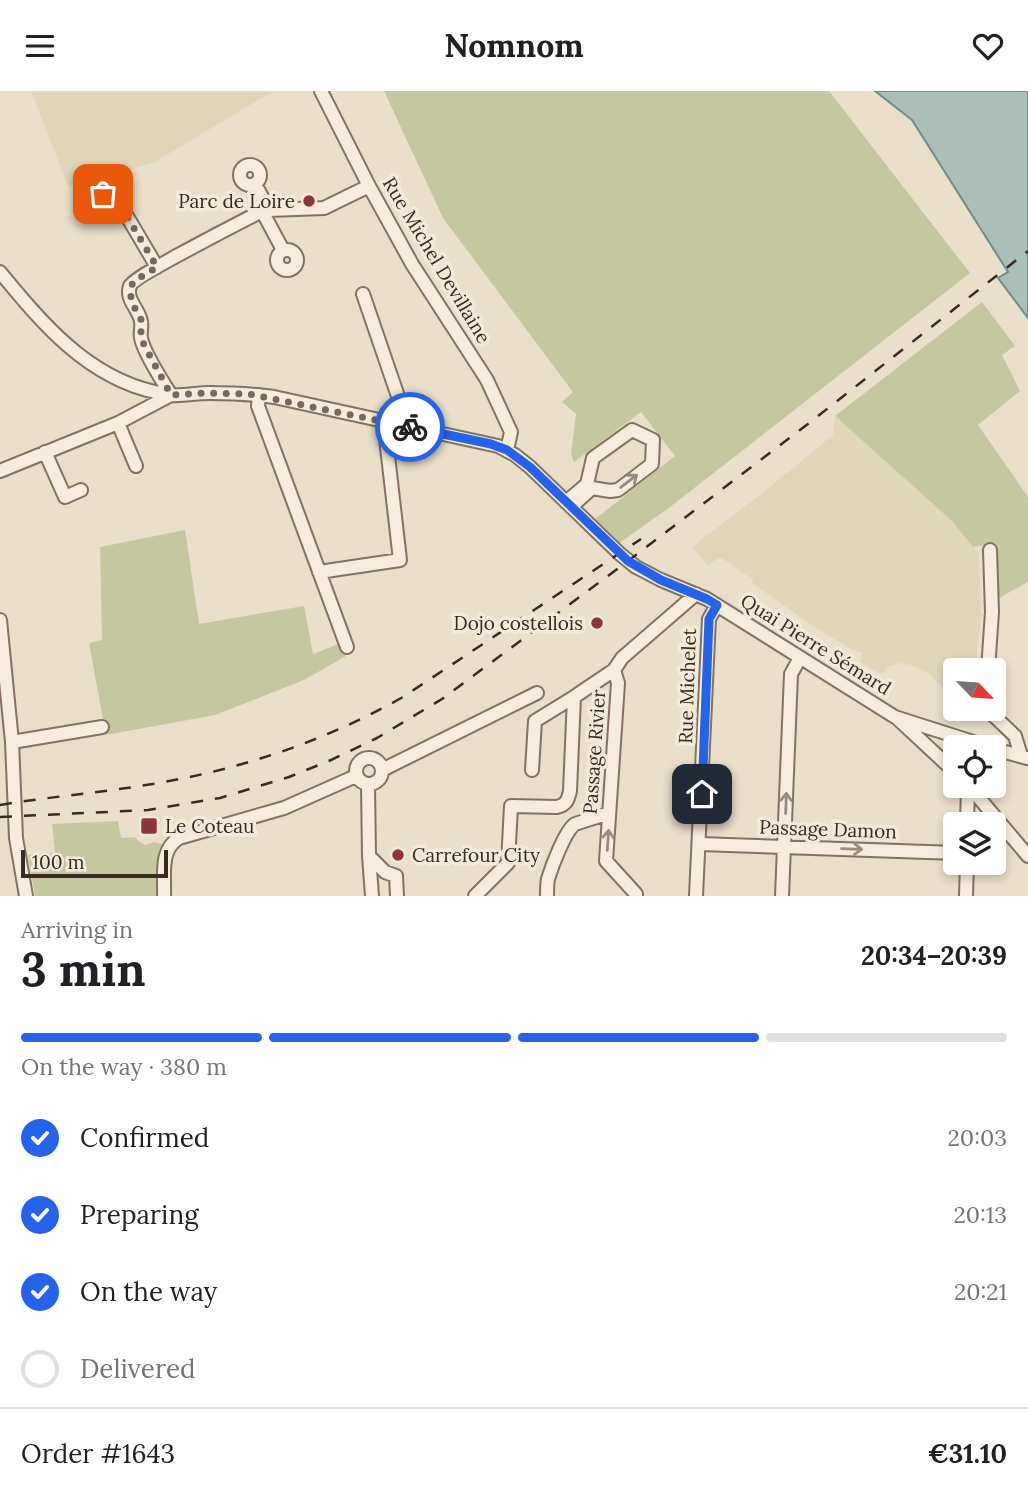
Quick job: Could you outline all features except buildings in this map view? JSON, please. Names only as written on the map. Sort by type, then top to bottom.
[{"type":"street","name":"Rue Michel Devillaine","points":[[321,91],[412,264],[487,380],[511,432],[507,450]]},
{"type":"street","points":[[255,184],[284,250]]},
{"type":"street","points":[[171,395],[141,339],[141,319],[132,303],[130,291],[133,282],[266,210],[324,208],[369,185]]},
{"type":"street","points":[[118,201],[157,267]]},
{"type":"street","points":[[0,272],[59,339],[80,357],[118,380],[143,389],[171,395],[259,395],[491,444],[507,450]]},
{"type":"street","points":[[363,294],[403,411],[404,425]]},
{"type":"street","points":[[0,471],[118,423],[171,395]]},
{"type":"street","points":[[259,395],[258,406],[347,647]]},
{"type":"street","points":[[319,572],[400,560],[384,421]]},
{"type":"street","points":[[118,423],[136,466]]},
{"type":"street","points":[[632,430],[653,440],[652,464],[618,490],[592,488],[569,504],[587,484],[593,458],[632,430]]},
{"type":"street","name":"Quai Pierre Sémard","points":[[507,450],[530,467],[628,561],[661,580],[717,605],[895,717],[944,735]]},
{"type":"street","points":[[45,452],[65,497],[81,490]]},
{"type":"street","points":[[590,477],[599,489]]},
{"type":"street","points":[[989,658],[992,612],[990,550]]},
{"type":"street","name":"Passage Rivier","points":[[636,896],[606,861],[618,683],[614,670],[622,658],[696,594]]},
{"type":"street","name":"Rue Michelet","points":[[696,896],[709,619],[717,605]]},
{"type":"street","points":[[0,620],[12,743],[14,816],[26,896]]},
{"type":"street","points":[[782,896],[791,674],[800,658]]},
{"type":"street","points":[[532,770],[535,721],[614,670]]},
{"type":"street","points":[[382,770],[537,693]]},
{"type":"street","points":[[475,896],[508,863],[511,806],[557,807],[566,802],[570,791],[574,697]]},
{"type":"street","points":[[895,717],[943,761]]},
{"type":"street","points":[[999,721],[1015,736],[1024,757]]},
{"type":"street","points":[[12,743],[103,727]]},
{"type":"street","points":[[1006,752],[1024,757]]},
{"type":"street","points":[[368,758],[377,761],[382,770],[380,779],[368,785],[361,782],[355,771],[359,762],[368,758]]},
{"type":"street","points":[[164,896],[165,855],[175,841],[284,808],[356,776]]},
{"type":"street","points":[[368,785],[372,896]]},
{"type":"street","points":[[978,798],[1028,856]]},
{"type":"street","points":[[547,896],[548,880],[571,827],[609,813]]},
{"type":"street","name":"Passage Damon","points":[[700,844],[943,853]]},
{"type":"street","points":[[369,856],[385,872],[396,876],[397,896]]},
{"type":"street","points":[[966,896],[967,875]]},
{"type":"shaded area","points":[[31,91],[273,91],[153,163],[68,186]]},
{"type":"shaded area","points":[[835,416],[952,521],[979,553],[981,621],[977,658],[943,658],[943,687],[927,672],[911,665],[899,663],[887,667],[882,674],[860,662],[862,653],[812,625],[720,557],[708,565],[692,547],[833,435]]},
{"type":"green space","points":[[384,91],[829,91],[970,273],[670,507],[618,544],[594,520],[675,456],[641,412],[574,462],[571,454],[576,414],[562,402],[573,392],[443,218]]},
{"type":"green space","points":[[982,302],[1015,346],[1002,355],[1020,391],[978,425],[1028,497],[1028,582],[997,599],[995,543],[973,547],[952,521],[835,416]]},
{"type":"green space","points":[[185,530],[199,624],[304,606],[313,654],[339,644],[346,656],[304,680],[215,715],[106,735],[89,643],[102,640],[100,547]]},
{"type":"green space","points":[[118,821],[121,838],[135,837],[145,845],[154,842],[164,845],[160,855],[159,896],[35,896],[28,855],[55,853],[52,824]]},
{"type":"water","points":[[875,91],[1028,91],[1028,318],[998,278],[1008,272],[912,120]]},
{"type":"railway","points":[[0,817],[148,810],[220,798],[289,777],[377,738],[442,699],[628,561],[1028,251]]},
{"type":"railway","points":[[0,805],[195,776],[257,760],[346,726],[403,697],[641,539]]},
{"type":"way so far","points":[[103,194],[108,201],[118,201],[157,267],[133,282],[130,291],[132,303],[142,323],[141,339],[171,395],[206,393],[274,397],[410,427]]},
{"type":"place","name":"Parc de Loire","points":[[309,201]]},
{"type":"place","name":"Dojo costellois","points":[[597,623]]},
{"type":"place","name":"Le Coteau","points":[[149,826]]},
{"type":"place","name":"Carrefour City","points":[[398,855]]},
{"type":"route","points":[[410,427],[491,444],[507,450],[530,467],[636,567],[717,605],[709,619],[702,794]]}]
